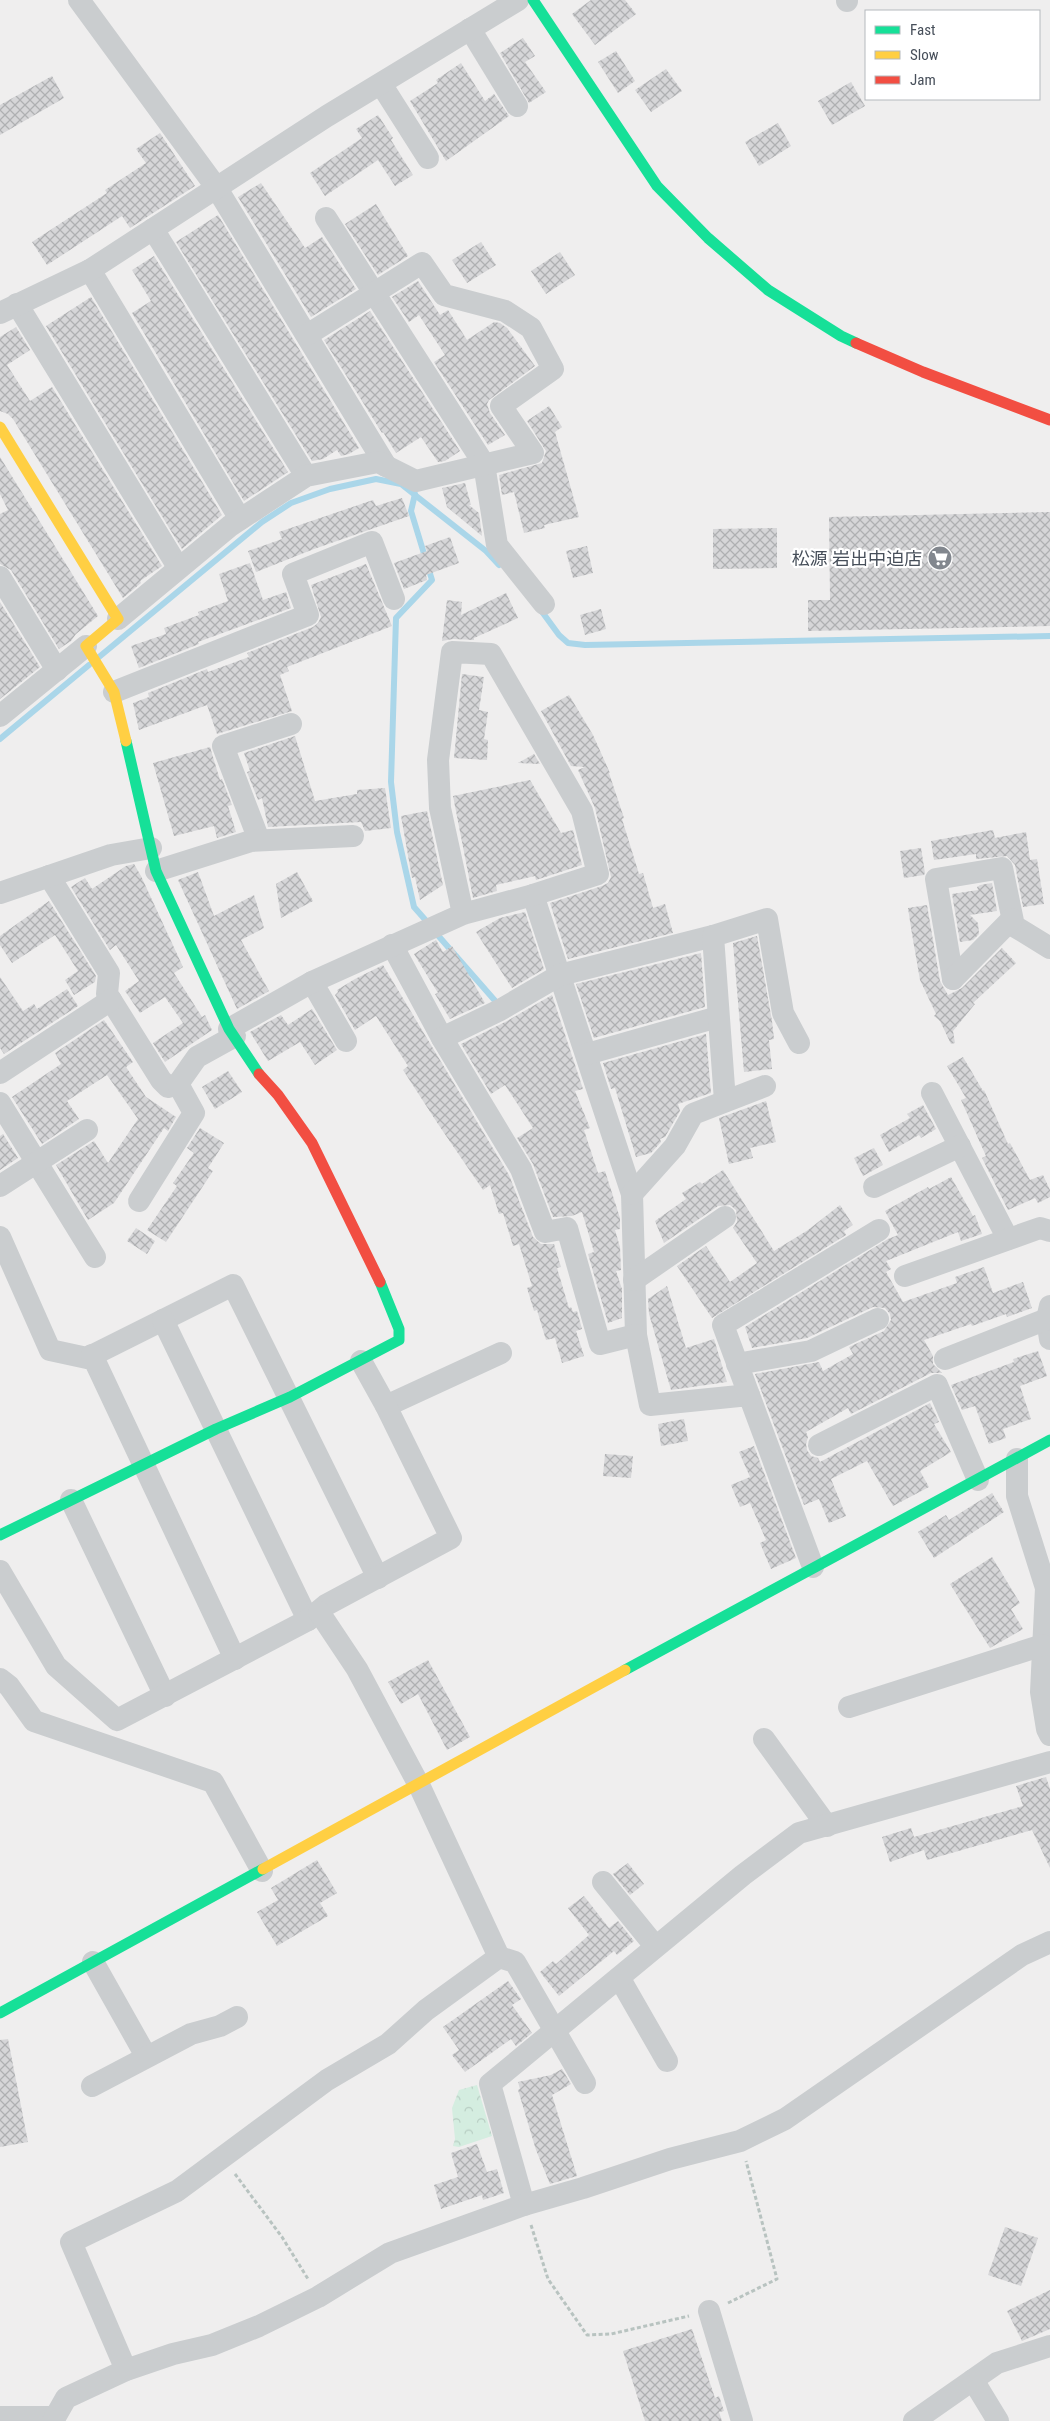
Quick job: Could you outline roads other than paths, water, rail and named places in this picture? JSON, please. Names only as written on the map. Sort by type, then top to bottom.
[{"type":"street","points":[[80,0],[216,187],[386,466]]},
{"type":"street","points":[[178,567],[9,308],[90,270],[216,187],[518,0]]},
{"type":"street","points":[[533,0],[628,147],[657,186],[708,238],[768,290],[841,336],[923,372],[1049,416]]},
{"type":"street","points":[[470,29],[517,106]]},
{"type":"street","points":[[381,84],[428,158]]},
{"type":"street","points":[[326,218],[484,464],[497,545],[544,604]]},
{"type":"street","points":[[152,228],[306,476]]},
{"type":"street","points":[[0,716],[57,670],[92,656],[118,619],[178,567],[240,519],[306,476],[378,462],[416,481],[533,453],[501,406],[553,369],[531,328],[505,311],[444,296],[422,263],[307,335]]},
{"type":"street","points":[[90,270],[240,519]]},
{"type":"street","points":[[0,427],[118,619]]},
{"type":"street","points":[[114,692],[308,615],[293,574],[372,542],[394,599]]},
{"type":"street","points":[[0,577],[57,670]]},
{"type":"street","points":[[49,876],[109,973],[107,994],[161,1080],[168,1087],[178,1084],[197,1057],[312,982],[392,944],[464,914],[533,895],[598,874],[582,811],[491,654],[452,652],[438,760],[440,808],[464,914]]},
{"type":"street","points":[[0,1535],[216,1429],[290,1397],[399,1340],[399,1329],[379,1279],[312,1143],[278,1095],[254,1068],[232,1033],[156,871],[114,692],[92,656]]},
{"type":"street","points":[[259,840],[223,746],[291,724]]},
{"type":"street","points":[[156,871],[251,841],[353,836]]},
{"type":"street","points":[[0,893],[112,855],[151,848]]},
{"type":"street","points":[[1012,919],[954,979],[936,879],[1002,868],[1014,926],[1050,948]]},
{"type":"street","points":[[533,895],[632,1194],[636,1335],[650,1405],[749,1395]]},
{"type":"street","points":[[442,1038],[500,1010],[560,975],[713,936],[767,919],[783,1013],[799,1043]]},
{"type":"street","points":[[713,936],[725,1101]]},
{"type":"street","points":[[392,944],[442,1038],[521,1169],[545,1232],[568,1228],[600,1344],[636,1335]]},
{"type":"street","points":[[312,982],[346,1041]]},
{"type":"street","points":[[0,1073],[111,1000]]},
{"type":"street","points":[[587,1054],[718,1017]]},
{"type":"street","points":[[139,1201],[194,1113],[178,1084]]},
{"type":"street","points":[[632,1194],[675,1146],[693,1114],[765,1086]]},
{"type":"street","points":[[932,1093],[1008,1239]]},
{"type":"street","points":[[0,1103],[95,1257]]},
{"type":"street","points":[[0,1186],[87,1130]]},
{"type":"street","points":[[874,1187],[960,1146]]},
{"type":"street","points":[[634,1280],[725,1217]]},
{"type":"street","points":[[905,1276],[1040,1228],[1050,1231]]},
{"type":"street","points":[[813,1567],[723,1325],[879,1230]]},
{"type":"street","points":[[0,1237],[50,1350],[86,1358],[233,1285],[378,1578]]},
{"type":"street","points":[[737,1364],[811,1351],[878,1319]]},
{"type":"street","points":[[162,1320],[216,1429],[314,1616],[357,1669],[419,1785],[499,1957],[515,1962],[585,2083]]},
{"type":"street","points":[[945,1359],[1049,1321]]},
{"type":"street","points":[[386,1406],[501,1353]]},
{"type":"street","points":[[92,1355],[235,1659]]},
{"type":"street","points":[[0,1571],[56,1666],[116,1720],[235,1659],[314,1616],[326,1605],[451,1538],[386,1406],[361,1361]]},
{"type":"street","points":[[819,1445],[937,1385],[978,1480]]},
{"type":"street","points":[[0,2013],[419,1785],[813,1567],[1050,1440]]},
{"type":"street","points":[[1017,1459],[1017,1496],[1046,1588],[1041,1692],[1047,1729],[1050,1735]]},
{"type":"street","points":[[71,1500],[165,1696]]},
{"type":"street","points":[[849,1708],[1043,1645]]},
{"type":"street","points":[[0,1679],[9,1686],[34,1721],[214,1782],[262,1871]]},
{"type":"street","points":[[764,1739],[827,1826]]},
{"type":"street","points":[[524,2205],[490,2084],[620,1979],[656,1946],[743,1875],[799,1833],[1050,1762]]},
{"type":"street","points":[[603,1882],[656,1946]]},
{"type":"street","points":[[0,2417],[54,2419],[66,2398],[126,2370],[232,2337],[259,2326],[318,2297],[390,2253],[524,2205],[584,2188],[670,2159],[740,2141],[785,2119],[1022,1955],[1050,1942]]},
{"type":"street","points":[[126,2370],[71,2242],[177,2191],[327,2080],[388,2044],[426,2010],[499,1957]]},
{"type":"street","points":[[93,1962],[146,2056]]},
{"type":"street","points":[[620,1979],[667,2061]]},
{"type":"street","points":[[92,2086],[191,2034],[220,2026],[237,2017]]},
{"type":"street","points":[[709,2311],[742,2421]]},
{"type":"street","points":[[914,2421],[997,2363],[1050,2346]]},
{"type":"street","points":[[973,2380],[998,2421]]},
{"type":"waterway","points":[[99,657],[262,522],[291,503],[330,489],[376,479],[401,484],[486,551],[499,565]]},
{"type":"waterway","points":[[415,494],[411,511],[432,580],[396,618],[391,782],[397,832],[414,907],[429,924]]},
{"type":"waterway","points":[[540,609],[559,635],[568,643],[585,645],[1050,636]]},
{"type":"waterway","points":[[0,739],[89,665]]},
{"type":"waterway","points":[[435,932],[497,1003]]},
{"type":"place","name":"松源 岩出中迫店","points":[[940,558]]}]
